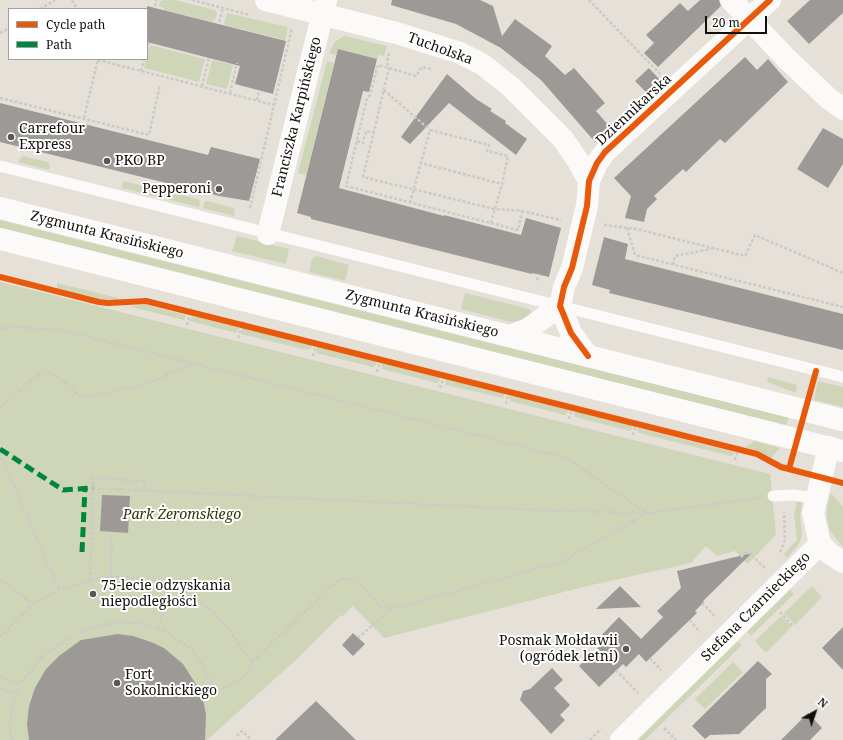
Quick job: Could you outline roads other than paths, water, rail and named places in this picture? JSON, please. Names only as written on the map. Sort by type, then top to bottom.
[{"type":"main road","points":[[731,0],[786,58],[828,98],[843,109]]},
{"type":"main road","name":"Dziennikarska","points":[[560,306],[564,287],[572,268],[587,206],[589,182],[597,163],[605,152],[770,0]]},
{"type":"main road","name":"Tucholska","points":[[262,8],[324,8],[460,53],[482,64],[511,87],[563,139],[578,161],[589,182]]},
{"type":"main road","name":"Franciszka Karpińskiego","points":[[268,234],[324,8]]},
{"type":"main road","name":"Zygmunta Krasińskiego","points":[[0,208],[837,419]]},
{"type":"main road","points":[[0,239],[836,449]]},
{"type":"main road","points":[[511,336],[528,329],[560,306],[571,333],[588,356]]},
{"type":"main road","name":"Stefana Czarnieckiego","points":[[621,740],[820,544],[813,513],[816,498],[836,449],[837,419]]},
{"type":"main road","points":[[820,544],[830,554],[843,562]]},
{"type":"lane","points":[[0,166],[843,377]]},
{"type":"lane","points":[[772,496],[793,495],[816,498]]},
{"type":"place","name":"Carrefour Express","points":[[11,137]]},
{"type":"place","name":"PKO BP","points":[[107,161]]},
{"type":"place","name":"Pepperoni","points":[[219,189]]},
{"type":"place","name":"75-lecie odzyskania niepodległości","points":[[93,594]]},
{"type":"place","name":"Posmak Mołdawii (ogródek letni)","points":[[626,649]]},
{"type":"place","name":"Fort Sokolnickiego","points":[[117,683]]},
{"type":"park label","name":"Park Żeromskiego","points":[[182,515]]}]
